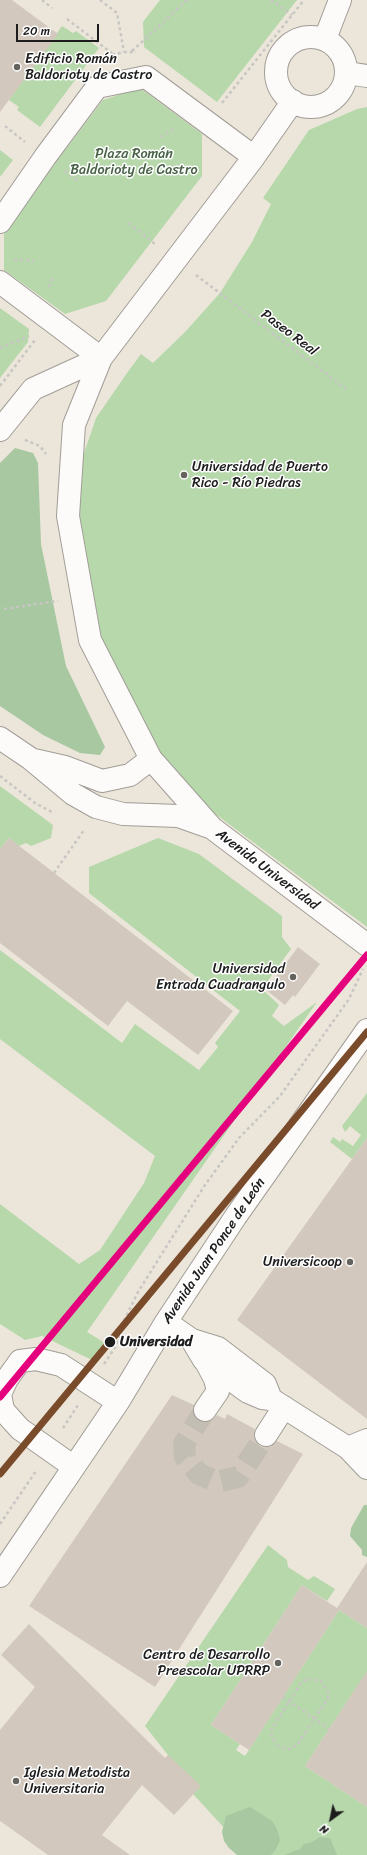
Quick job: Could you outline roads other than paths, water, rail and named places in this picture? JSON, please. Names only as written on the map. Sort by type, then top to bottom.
[{"type":"street","points":[[325,39],[340,0]]},
{"type":"street","points":[[311,36],[325,39],[336,47],[357,74],[344,85],[336,97],[325,105],[311,107],[298,104],[286,97],[278,85],[275,72],[278,58],[286,47],[297,39],[311,36]]},
{"type":"street","points":[[0,222],[45,156],[97,87],[146,77],[254,157]]},
{"type":"street","points":[[212,828],[151,759],[90,640],[68,516],[74,425],[101,358],[254,157],[293,101]]},
{"type":"street","points":[[0,282],[101,358]]},
{"type":"street","points":[[0,430],[33,389],[101,358]]},
{"type":"street","name":"Avenida Universidad","points":[[0,738],[31,759],[73,794],[96,807],[123,814],[178,816],[212,828],[367,946]]},
{"type":"street","name":"Avenida Universidad","points":[[31,759],[65,767],[102,781],[130,775],[151,759]]},
{"type":"street","name":"Avenida Juan Ponce de León","points":[[0,1576],[118,1402],[166,1322],[236,1216],[367,1030]]},
{"type":"street","points":[[166,1322],[192,1340],[218,1348],[265,1384],[278,1403]]},
{"type":"street","points":[[192,1340],[215,1379],[218,1391],[205,1410]]},
{"type":"street","points":[[74,1467],[20,1430],[2,1410],[0,1394],[7,1379],[20,1362],[36,1359],[60,1365],[90,1386],[118,1402]]},
{"type":"street","points":[[204,1360],[248,1392],[278,1403],[358,1444],[367,1468]]},
{"type":"street","points":[[266,1435],[278,1403]]},
{"type":"tunnel","points":[[205,1410],[184,1444],[185,1457],[199,1474],[217,1482],[238,1477],[266,1435]]},
{"type":"place","name":"Edificio Román Baldorioty de Castro","points":[[17,67]]},
{"type":"place","name":"Universidad de Puerto Rico - Río Piedras","points":[[184,475]]},
{"type":"place","name":"Universidad Entrada Cuadrangulo","points":[[293,977]]},
{"type":"place","name":"Universicoop","points":[[350,1262]]},
{"type":"place","name":"Universidad","points":[[110,1342]]},
{"type":"place","name":"Centro de Desarrollo Preescolar UPRRP","points":[[278,1663]]},
{"type":"place","name":"Iglesia Metodista Universitaria","points":[[16,1781]]},
{"type":"park label","name":"Plaza Román Baldorioty de Castro","points":[[134,162]]}]
